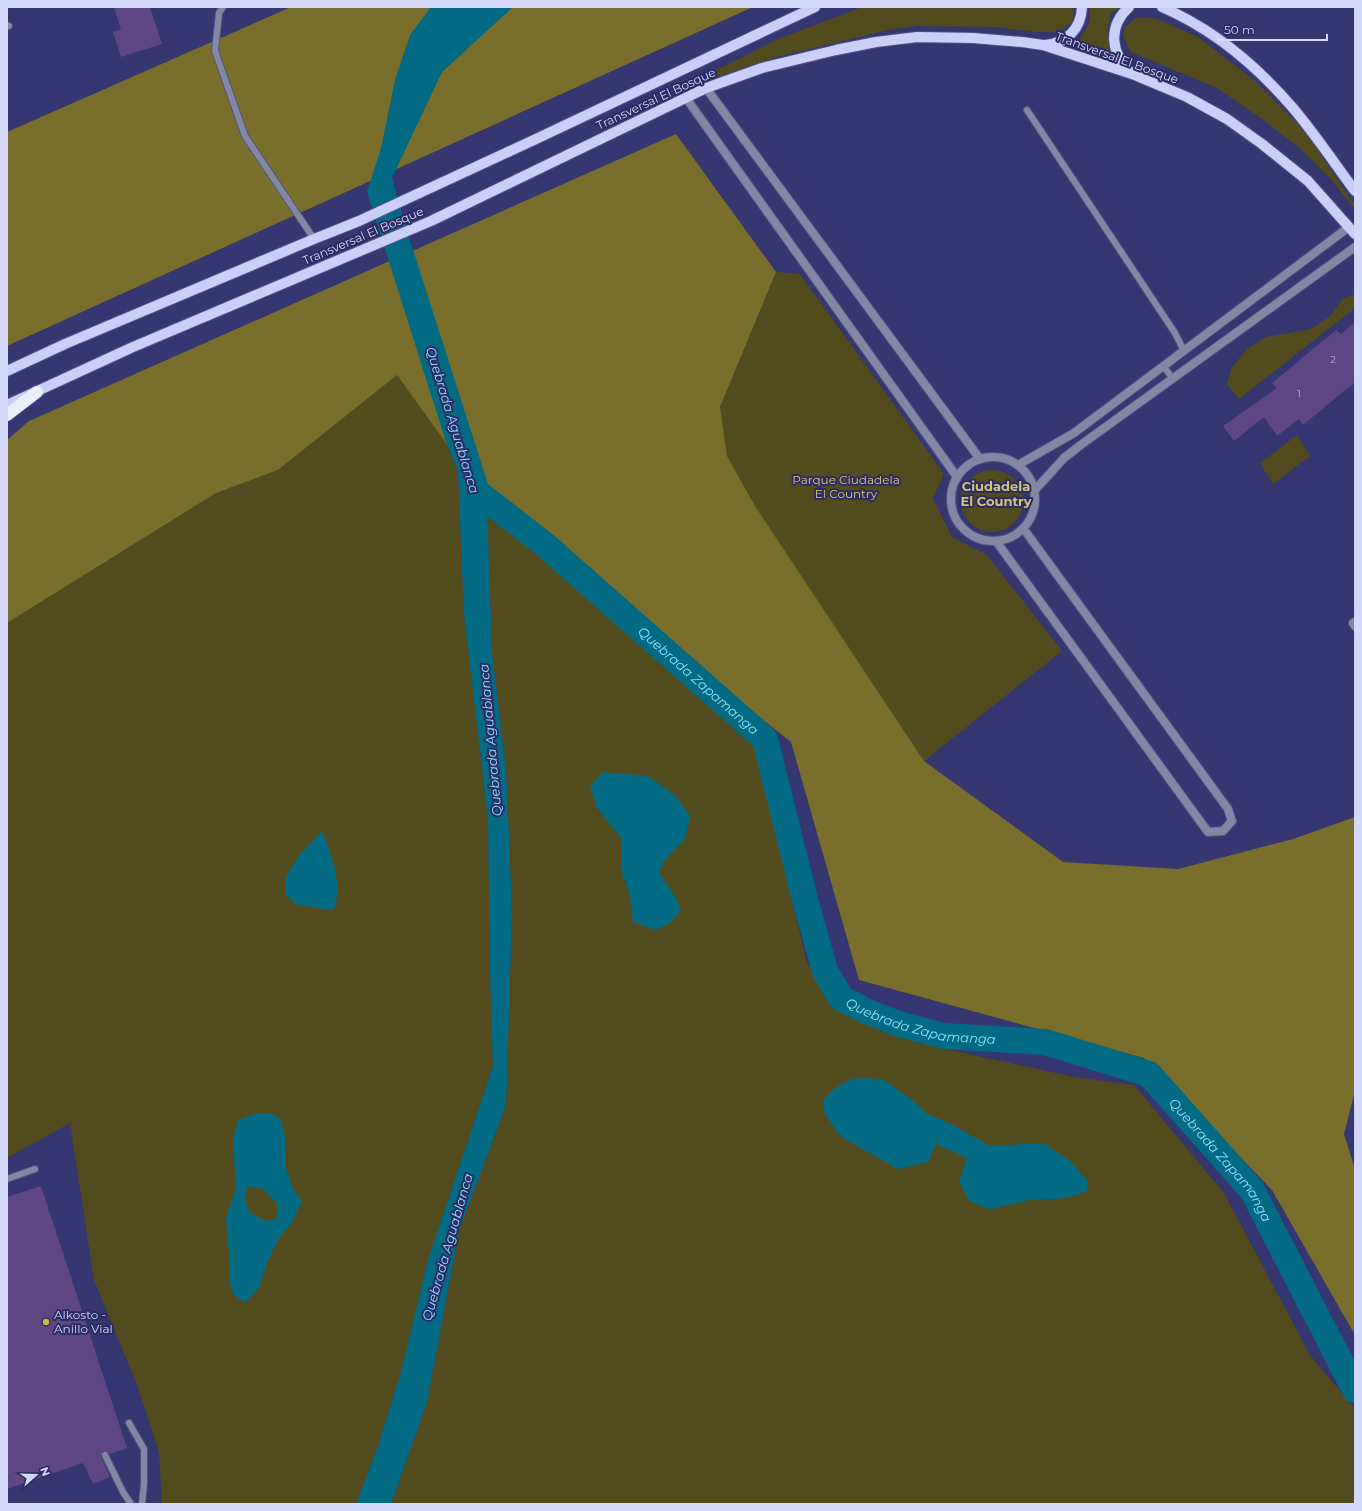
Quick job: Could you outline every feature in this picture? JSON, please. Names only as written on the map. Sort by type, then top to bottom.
[{"type":"highway","points":[[7,415],[37,392]]},
{"type":"main road","name":"Transversal El Bosque","points":[[7,371],[65,344],[359,221],[815,7]]},
{"type":"main road","points":[[1043,45],[1063,41],[1071,35],[1081,18],[1082,7]]},
{"type":"main road","points":[[1129,7],[1118,22],[1114,33],[1114,45],[1117,56],[1132,74]]},
{"type":"main road","points":[[1162,7],[1182,16],[1223,42],[1262,74],[1294,109],[1355,191]]},
{"type":"main road","name":"Transversal El Bosque","points":[[7,404],[37,392],[133,347],[431,222],[706,88],[762,68],[876,42],[917,38],[973,38],[1043,45],[1132,74],[1187,97],[1227,119],[1256,140],[1308,182],[1352,230]]},
{"type":"street","points":[[706,88],[980,459]]},
{"type":"street","points":[[686,98],[956,477]]},
{"type":"street","points":[[1018,465],[1074,434],[1184,351],[1352,230]]},
{"type":"street","points":[[1034,491],[1064,458],[1355,247]]},
{"type":"street","points":[[990,457],[1000,457],[1018,465],[1028,477],[1034,491],[1033,511],[1023,528],[1010,537],[996,541],[985,540],[967,532],[954,516],[952,507],[952,486],[956,477],[971,463],[990,457]]},
{"type":"street","points":[[996,541],[1208,832],[1223,832],[1232,821],[1228,809],[1023,528]]},
{"type":"street","points":[[1355,622],[1353,623],[1355,626]]},
{"type":"lane","points":[[223,7],[220,12],[215,51],[245,136],[314,239]]},
{"type":"lane","points":[[1027,110],[1175,333],[1184,351]]},
{"type":"lane","points":[[1164,367],[1173,379]]},
{"type":"lane","points":[[7,1179],[35,1169]]},
{"type":"lane","points":[[129,1423],[144,1449],[144,1484],[142,1504]]},
{"type":"lane","points":[[105,1455],[123,1492],[131,1504]]},
{"type":"green space","points":[[862,7],[1072,7],[1074,11],[1072,22],[1059,32],[1038,32],[994,27],[915,26],[884,31],[776,57],[673,92],[778,39]]},
{"type":"green space","points":[[1089,7],[1121,7],[1111,13],[1107,33],[1111,49],[1117,61],[1071,47],[1080,38],[1088,25],[1090,14]]},
{"type":"green space","points":[[1137,17],[1157,19],[1198,37],[1254,80],[1303,129],[1355,205],[1355,209],[1329,177],[1297,146],[1262,119],[1217,88],[1131,52],[1123,37],[1125,27]]},
{"type":"green space","name":"Parque Ciudadela El Country","points":[[776,272],[800,274],[944,474],[933,498],[952,537],[987,555],[1062,651],[924,761],[755,506],[726,456],[720,407]]},
{"type":"green space","points":[[1355,294],[1355,308],[1239,399],[1227,384],[1232,367],[1247,349],[1266,337],[1311,329],[1330,316],[1343,299]]},
{"type":"green space","points":[[397,375],[446,442],[458,471],[464,613],[488,819],[493,1066],[428,1260],[401,1372],[378,1446],[356,1504],[162,1504],[159,1452],[137,1385],[94,1280],[70,1123],[7,1158],[7,623],[216,493],[278,470]]},
{"type":"green space","points":[[1297,435],[1310,456],[1273,484],[1260,463]]},
{"type":"green space","points":[[986,470],[998,470],[1014,479],[1021,489],[1023,501],[1021,513],[1014,523],[998,532],[986,532],[975,527],[966,518],[961,507],[961,495],[966,484],[975,475]]},
{"type":"green space","points":[[487,506],[541,543],[754,742],[807,963],[843,1010],[918,1043],[1074,1077],[1134,1085],[1224,1193],[1310,1355],[1355,1409],[1355,1504],[391,1504],[427,1402],[459,1231],[506,1105],[512,912],[506,769],[492,654]]},
{"type":"shaded area","points":[[291,7],[753,7],[7,346],[7,132]]},
{"type":"shaded area","points":[[676,134],[776,272],[720,407],[727,456],[755,506],[924,761],[1063,862],[1178,869],[1293,839],[1355,817],[1355,1091],[1344,1134],[1355,1169],[1355,1335],[1272,1190],[1144,1058],[859,980],[791,742],[488,501],[397,375],[278,470],[216,493],[7,623],[7,440],[29,421]]},
{"type":"water","name":"Quebrada Aguablanca","points":[[431,7],[513,7],[442,72],[392,178],[408,234],[487,481],[489,492],[487,506],[492,654],[506,769],[512,912],[506,1105],[459,1231],[427,1402],[391,1504],[356,1504],[378,1446],[401,1372],[428,1260],[493,1066],[488,819],[464,613],[458,471],[446,442],[367,192],[381,148],[395,80],[410,35]]},
{"type":"water","points":[[603,772],[648,776],[675,795],[690,816],[685,839],[665,860],[659,872],[677,900],[681,911],[670,923],[655,930],[633,922],[630,896],[621,869],[621,838],[597,808],[590,786]]},
{"type":"water","points":[[322,831],[335,870],[337,895],[334,909],[323,909],[295,904],[285,893],[286,876],[300,854]]},
{"type":"water","points":[[866,1078],[884,1080],[911,1099],[926,1113],[955,1126],[990,1146],[1043,1143],[1069,1160],[1087,1180],[1087,1191],[1068,1198],[1030,1200],[990,1209],[969,1201],[959,1181],[967,1158],[936,1144],[928,1162],[897,1169],[840,1136],[823,1111],[824,1099],[835,1088],[850,1079]]},
{"type":"water","points":[[257,1113],[271,1113],[281,1120],[286,1142],[285,1165],[293,1189],[302,1201],[291,1224],[279,1238],[267,1263],[259,1288],[245,1303],[234,1295],[229,1280],[229,1254],[226,1218],[236,1189],[233,1141],[238,1120]],"holes":[[[247,1187],[261,1187],[277,1203],[277,1219],[267,1221],[250,1213],[245,1201]]]},
{"type":"building","points":[[114,7],[150,7],[162,44],[121,57],[113,32],[121,30]]},
{"type":"building","points":[[1355,322],[1355,382],[1303,425],[1299,419],[1277,436],[1264,417],[1234,441],[1223,426],[1277,388],[1272,383],[1336,330],[1341,334]]},
{"type":"building","name":"Alkosto - Anillo Vial","points":[[41,1186],[127,1448],[109,1454],[106,1451],[102,1452],[101,1457],[110,1477],[93,1484],[83,1463],[7,1489],[7,1197]]},
{"type":"waterway","name":"Quebrada Zapamanga","points":[[477,492],[544,544],[765,739],[803,892],[825,971],[841,998],[868,1012],[899,1024],[944,1036],[1045,1042],[1149,1074],[1252,1190],[1355,1390]]},
{"type":"place","name":"Alkosto - Anillo Vial","points":[[46,1322]]},
{"type":"district","name":"Ciudadela El Country","points":[[996,494]]}]
